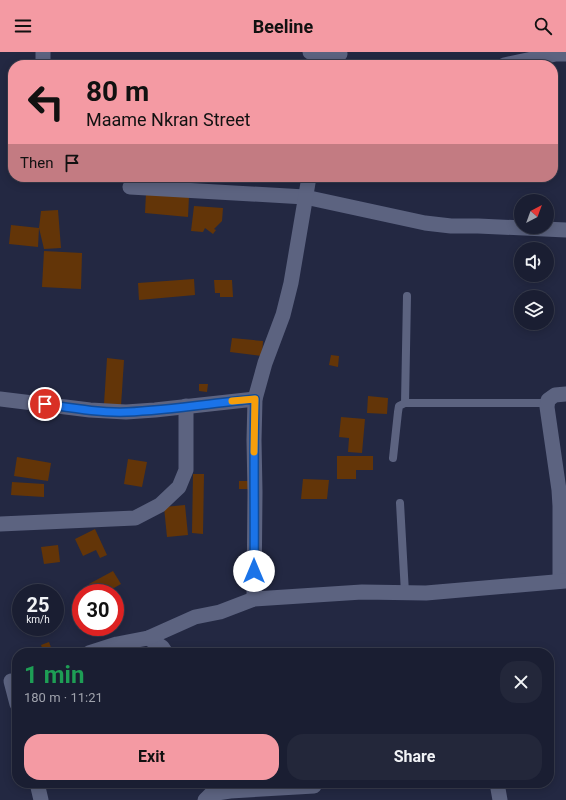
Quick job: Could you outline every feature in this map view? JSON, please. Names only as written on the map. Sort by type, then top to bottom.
[{"type":"street","points":[[310,52],[339,57]]},
{"type":"street","points":[[528,60],[556,54],[566,54]]},
{"type":"street","points":[[254,599],[255,399],[265,363],[283,315],[291,283],[308,182]]},
{"type":"street","points":[[130,187],[305,197],[425,223],[451,226],[566,230]]},
{"type":"street","points":[[105,648],[148,638],[195,617],[220,612],[254,599],[362,592],[426,593],[563,581],[559,490],[547,408],[548,400],[555,395],[566,394]]},
{"type":"street","points":[[0,399],[90,410],[126,412],[255,399]]},
{"type":"street","points":[[0,524],[135,518],[160,505],[179,487],[186,470],[186,406]]},
{"type":"street","points":[[148,638],[163,648]]},
{"type":"street","points":[[38,788],[41,800]]},
{"type":"street","points":[[205,800],[211,794],[217,793],[280,788]]},
{"type":"street","points":[[498,788],[500,800]]},
{"type":"lane","points":[[405,403],[407,296]]},
{"type":"lane","points":[[394,458],[398,412],[400,406],[405,403],[548,403]]},
{"type":"lane","points":[[400,503],[405,593]]},
{"type":"building","points":[[146,193],[189,196],[188,217],[145,213]]},
{"type":"building","points":[[194,206],[223,208],[222,221],[214,229],[216,230],[213,234],[205,228],[203,232],[191,231]]},
{"type":"building","points":[[58,210],[61,248],[44,249],[39,228],[41,211]]},
{"type":"building","points":[[11,225],[39,228],[38,247],[9,244]]},
{"type":"building","points":[[44,251],[82,253],[81,289],[42,287]]},
{"type":"building","points":[[194,279],[195,295],[139,300],[138,283]]},
{"type":"building","points":[[214,280],[232,280],[233,297],[220,297],[220,293],[215,293]]},
{"type":"building","points":[[232,338],[263,341],[262,356],[230,352]]},
{"type":"building","points":[[331,355],[339,356],[338,367],[329,365]]},
{"type":"building","points":[[107,358],[124,360],[121,406],[104,404]]},
{"type":"building","points":[[199,384],[208,384],[207,392],[199,391]]},
{"type":"building","points":[[368,396],[388,398],[387,414],[367,413]]},
{"type":"building","points":[[341,417],[365,419],[362,453],[348,452],[349,438],[339,437]]},
{"type":"building","points":[[337,456],[373,456],[373,470],[356,470],[356,479],[337,479]]},
{"type":"building","points":[[17,457],[51,463],[48,481],[14,476]]},
{"type":"building","points":[[128,459],[147,462],[142,487],[124,484]]},
{"type":"building","points":[[193,474],[204,474],[203,534],[192,533]]},
{"type":"building","points":[[303,479],[329,480],[327,499],[301,499]]},
{"type":"building","points":[[239,481],[250,481],[250,489],[239,489]]},
{"type":"building","points":[[12,482],[44,484],[44,497],[11,495]]},
{"type":"building","points":[[185,505],[188,535],[167,537],[164,507]]},
{"type":"building","points":[[95,529],[107,555],[100,558],[96,550],[83,556],[75,539]]},
{"type":"building","points":[[58,545],[60,562],[44,564],[41,547]]},
{"type":"building","points":[[113,571],[121,584],[89,584]]},
{"type":"building","points":[[49,642],[51,648],[42,648],[41,645]]},
{"type":"slow traffic","points":[[232,401],[255,399],[254,452]]},
{"type":"route","points":[[45,404],[90,410],[126,412],[255,399],[254,571]]}]
